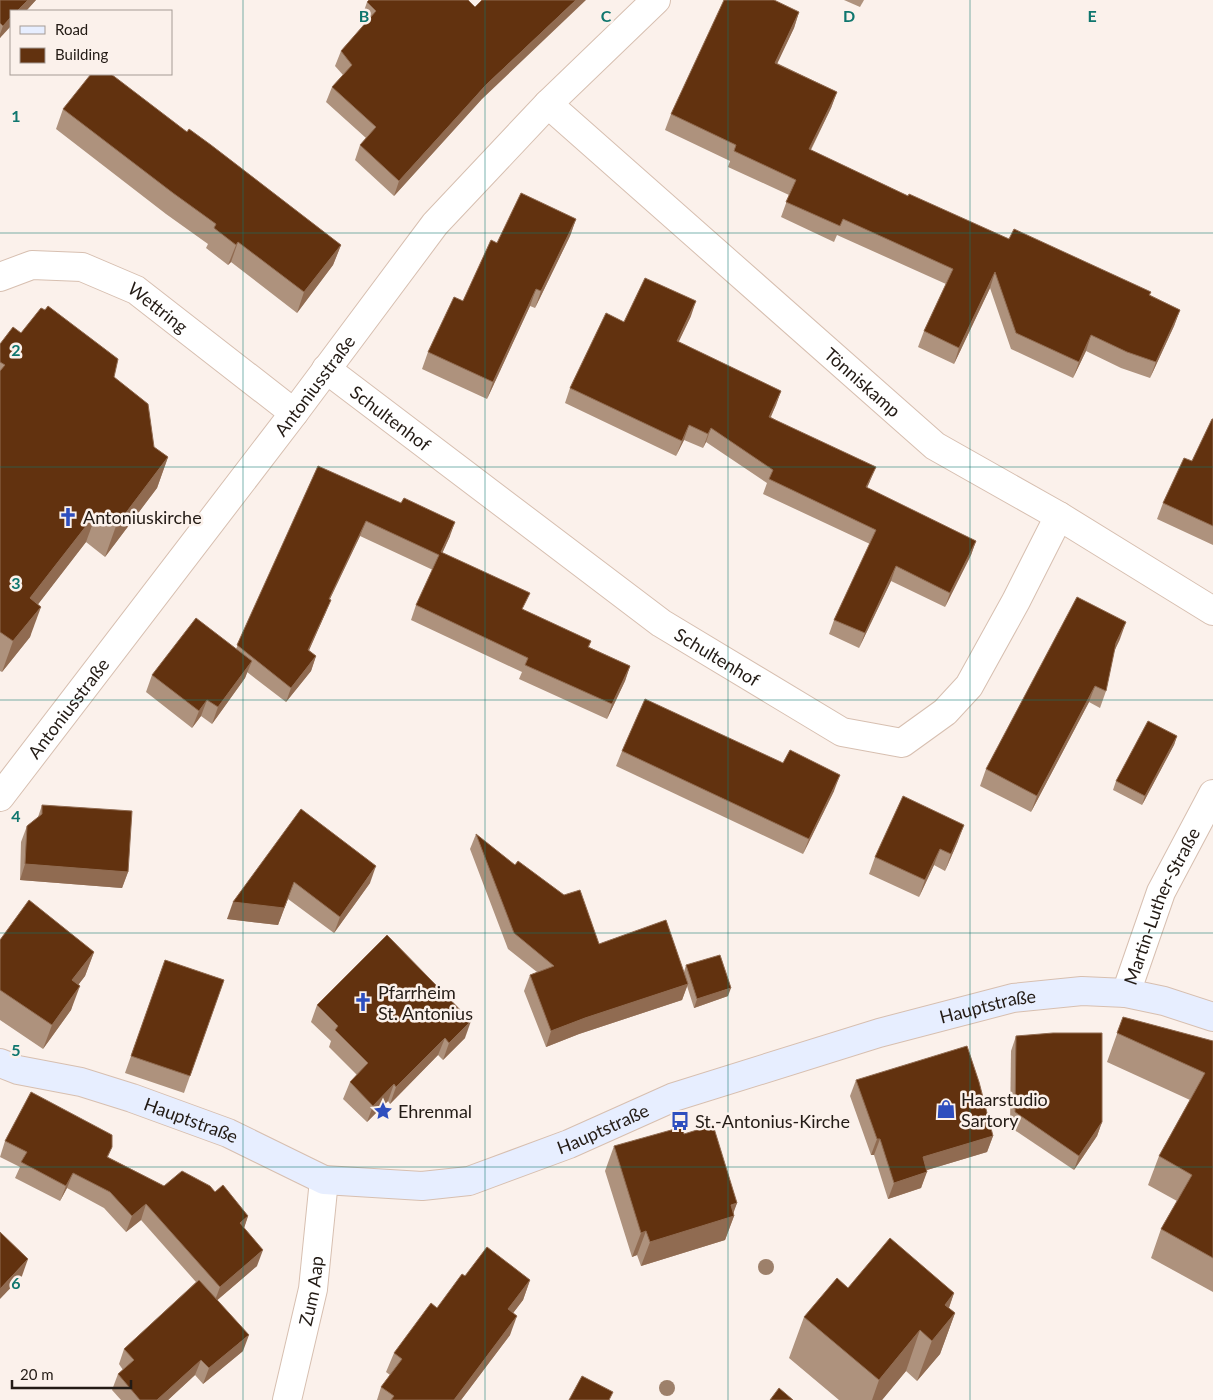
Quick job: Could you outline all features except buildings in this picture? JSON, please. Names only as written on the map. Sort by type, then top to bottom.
[{"type":"main road","name":"Hauptstraße","points":[[0,1063],[18,1070],[81,1082],[141,1102],[228,1134],[324,1180],[422,1186],[469,1181],[569,1144],[674,1097],[879,1033],[1013,998],[1082,991],[1126,994],[1164,1001],[1213,1018]]},
{"type":"street","name":"Antoniusstraße","points":[[0,798],[294,413],[435,224],[548,104],[656,0]]},
{"type":"street","name":"Tönniskamp","points":[[548,104],[935,446],[1059,516],[1213,611]]},
{"type":"street","name":"Wettring","points":[[0,277],[32,265],[82,267],[136,290],[294,413]]},
{"type":"street","name":"Schultenhof","points":[[326,369],[661,623],[842,732],[902,743],[945,712],[969,686],[1016,601],[1059,516]]},
{"type":"street","name":"Martin-Luther-Straße","points":[[1126,994],[1161,892],[1213,794]]},
{"type":"street","name":"Zum Aap","points":[[287,1400],[313,1288],[324,1180]]},
{"type":"place","name":"Antoniuskirche","points":[[68,517]]},
{"type":"place","name":"Pfarrheim St. Antonius","points":[[363,1002]]},
{"type":"place","name":"Haarstudio Sartory","points":[[946,1109]]},
{"type":"place","name":"Ehrenmal","points":[[383,1111]]},
{"type":"place","name":"St.-Antonius-Kirche","points":[[680,1121]]}]
